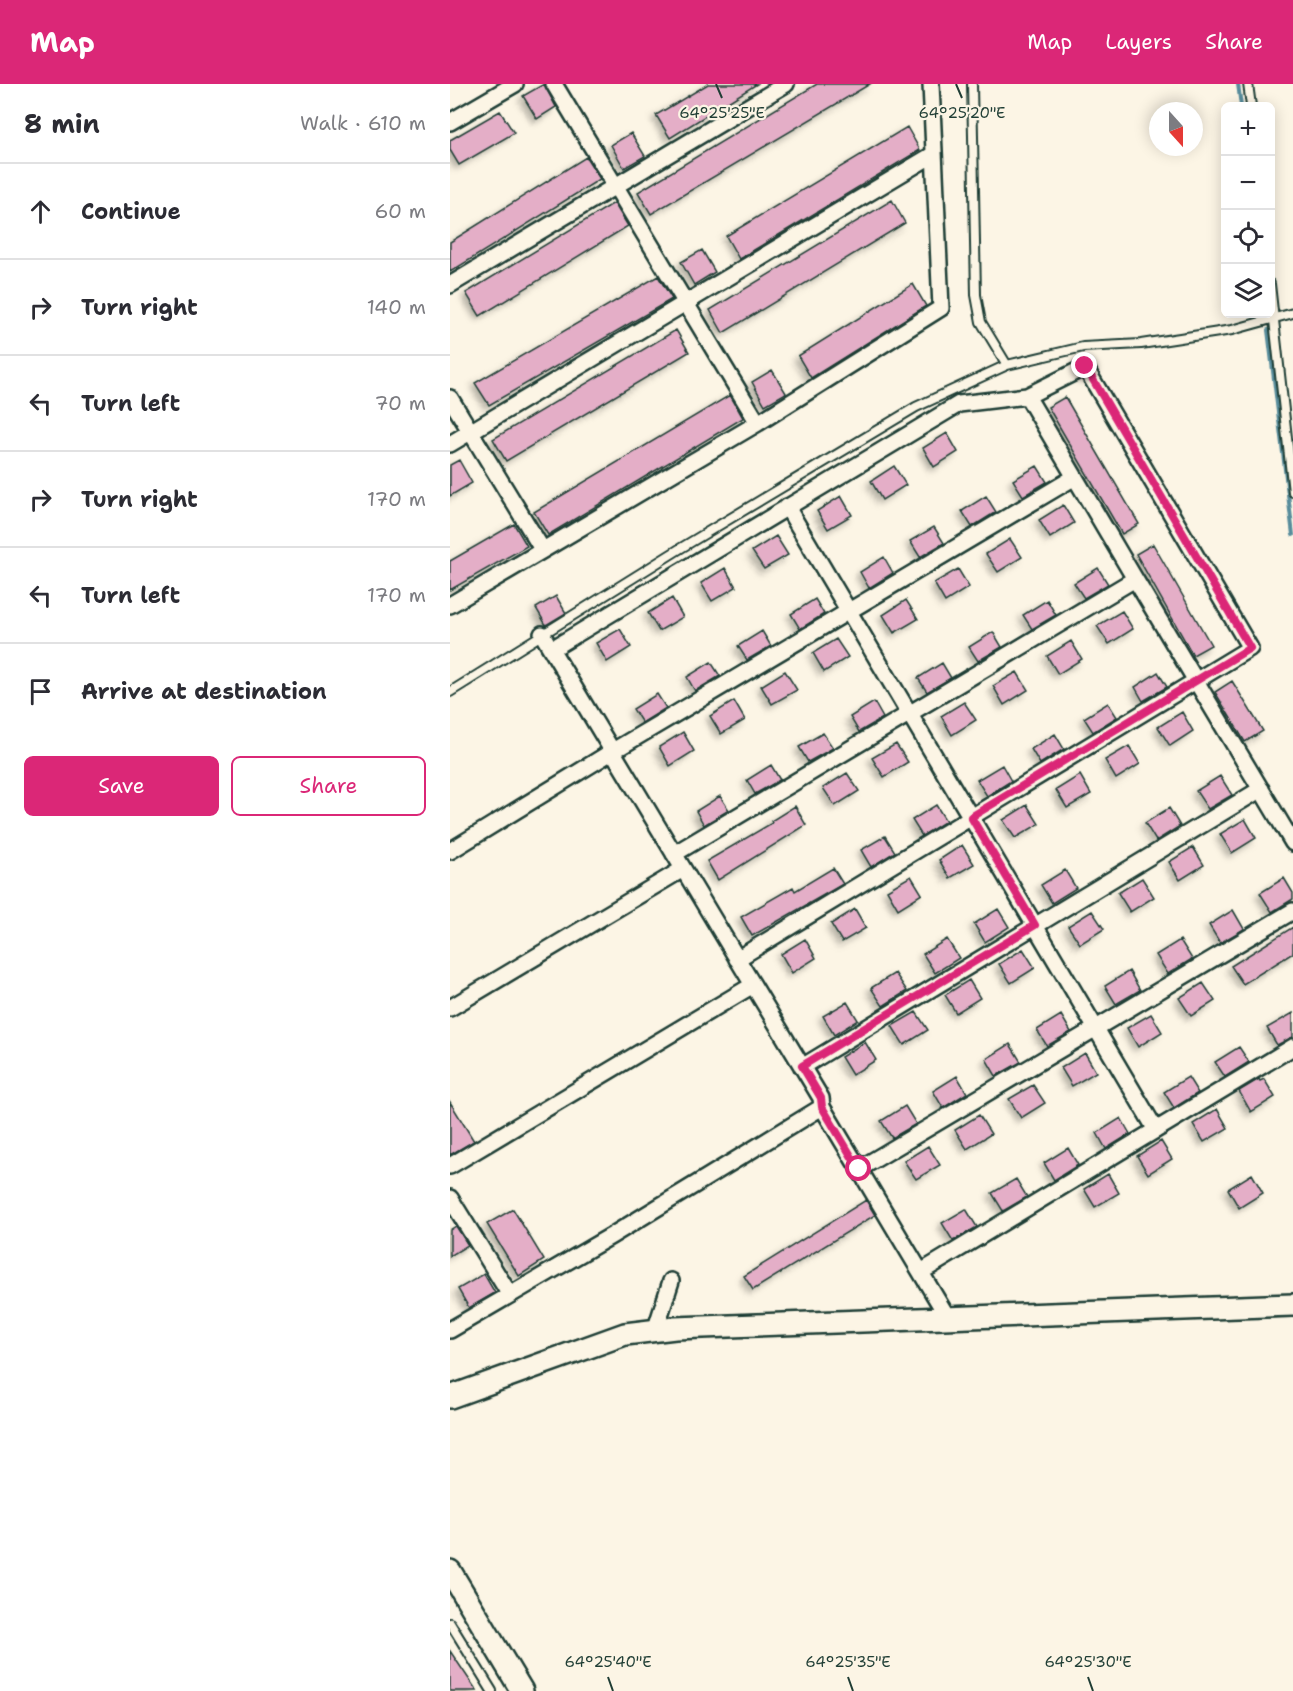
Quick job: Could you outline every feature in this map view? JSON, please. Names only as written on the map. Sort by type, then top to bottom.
[{"type":"main road","points":[[450,1397],[625,1334],[948,1318],[1293,1305]]},
{"type":"main road","points":[[450,1571],[522,1691]]},
{"type":"street","points":[[450,122],[515,84]]},
{"type":"street","points":[[554,84],[758,423]]},
{"type":"street","points":[[450,285],[786,84]]},
{"type":"street","points":[[450,605],[758,423],[941,308],[931,84]]},
{"type":"street","points":[[450,444],[687,305],[934,154]]},
{"type":"street","points":[[552,649],[959,404],[1027,396],[1085,366],[1250,648],[737,958]]},
{"type":"street","points":[[1027,396],[1293,843]]},
{"type":"street","points":[[450,398],[542,549]]},
{"type":"street","points":[[450,851],[613,751],[1075,477]]},
{"type":"street","points":[[787,507],[1156,1130]]},
{"type":"street","points":[[674,854],[1136,579]]},
{"type":"street","points":[[542,634],[821,1098],[822,1107],[948,1318]]},
{"type":"street","points":[[802,1066],[1261,789]]},
{"type":"street","points":[[450,1008],[683,869]]},
{"type":"street","points":[[859,1169],[1293,911]]},
{"type":"street","points":[[450,1166],[753,986]]},
{"type":"street","points":[[921,1272],[1293,1047]]},
{"type":"street","points":[[450,1330],[822,1107]]},
{"type":"street","points":[[450,1198],[510,1295]]},
{"type":"street","points":[[655,1331],[670,1281]]},
{"type":"lane","points":[[972,84],[976,296],[981,322],[1007,364]]},
{"type":"lane","points":[[1248,84],[1250,102]]},
{"type":"lane","points":[[450,692],[916,407],[1007,364],[1083,347],[1153,342],[1232,330],[1293,314]]},
{"type":"lane","points":[[1274,319],[1293,492]]},
{"type":"lane","points":[[450,1623],[492,1691]]},
{"type":"building","points":[[544,84],[556,107],[537,119],[523,96]]},
{"type":"building","points":[[708,84],[757,84],[670,138],[656,115]]},
{"type":"building","points":[[817,84],[870,84],[651,214],[638,192]]},
{"type":"building","points":[[500,111],[514,133],[459,165],[450,150],[450,140]]},
{"type":"building","points":[[907,127],[920,150],[739,259],[726,236]]},
{"type":"building","points":[[631,133],[645,156],[624,168],[611,145]]},
{"type":"building","points":[[586,157],[600,179],[450,272],[450,242]]},
{"type":"building","points":[[892,200],[905,223],[723,333],[710,310]]},
{"type":"building","points":[[614,203],[628,226],[480,316],[466,293]]},
{"type":"building","points":[[702,250],[715,272],[694,285],[681,262]]},
{"type":"building","points":[[658,276],[672,299],[489,405],[475,383]]},
{"type":"building","points":[[913,284],[926,306],[811,378],[798,356]]},
{"type":"building","points":[[676,330],[689,352],[506,461],[493,439]]},
{"type":"building","points":[[772,370],[786,393],[765,405],[752,382]]},
{"type":"building","points":[[730,395],[743,418],[548,535],[534,512]]},
{"type":"building","points":[[1065,397],[1139,524],[1122,534],[1048,407]]},
{"type":"building","points":[[947,433],[958,452],[934,467],[923,448]]},
{"type":"building","points":[[459,460],[472,483],[450,496],[450,465]]},
{"type":"building","points":[[894,466],[906,485],[882,500],[871,481]]},
{"type":"building","points":[[1037,466],[1047,482],[1023,496],[1013,480]]},
{"type":"building","points":[[841,496],[852,515],[828,529],[817,511]]},
{"type":"building","points":[[986,496],[996,512],[972,527],[962,511]]},
{"type":"building","points":[[1063,505],[1074,523],[1050,538],[1039,520]]},
{"type":"building","points":[[514,524],[527,546],[450,590],[450,561]]},
{"type":"building","points":[[934,527],[944,543],[920,557],[910,541]]},
{"type":"building","points":[[776,536],[788,555],[764,569],[752,551]]},
{"type":"building","points":[[1010,539],[1022,557],[998,572],[986,554]]},
{"type":"building","points":[[1153,544],[1211,645],[1193,655],[1136,554]]},
{"type":"building","points":[[884,557],[893,573],[869,588],[860,572]]},
{"type":"building","points":[[725,568],[736,587],[712,601],[701,583]]},
{"type":"building","points":[[1098,568],[1108,584],[1084,598],[1074,583]]},
{"type":"building","points":[[958,569],[969,587],[945,602],[934,583]]},
{"type":"building","points":[[556,596],[566,613],[546,625],[536,608]]},
{"type":"building","points":[[672,598],[683,617],[659,631],[648,613]]},
{"type":"building","points":[[815,599],[824,614],[800,629],[791,614]]},
{"type":"building","points":[[906,600],[918,619],[894,633],[883,615]]},
{"type":"building","points":[[1047,600],[1056,615],[1032,629],[1023,615]]},
{"type":"building","points":[[1122,611],[1133,629],[1109,644],[1097,626]]},
{"type":"building","points":[[620,629],[631,647],[607,662],[596,643]]},
{"type":"building","points":[[762,631],[771,646],[747,660],[738,646]]},
{"type":"building","points":[[993,632],[1002,647],[978,661],[969,647]]},
{"type":"building","points":[[836,639],[848,657],[824,672],[813,653]]},
{"type":"building","points":[[1071,641],[1082,659],[1058,674],[1047,656]]},
{"type":"building","points":[[711,662],[720,676],[695,691],[687,677]]},
{"type":"building","points":[[942,663],[951,678],[927,692],[918,678]]},
{"type":"building","points":[[785,671],[797,690],[772,704],[761,686]]},
{"type":"building","points":[[1017,672],[1028,690],[1004,705],[993,686]]},
{"type":"building","points":[[1158,672],[1167,687],[1143,701],[1135,687]]},
{"type":"building","points":[[1232,681],[1263,731],[1245,742],[1215,692]]},
{"type":"building","points":[[657,694],[666,708],[642,723],[633,709]]},
{"type":"building","points":[[734,701],[745,720],[721,734],[710,716]]},
{"type":"building","points":[[874,702],[883,718],[859,732],[850,717]]},
{"type":"building","points":[[964,702],[976,720],[952,735],[941,716]]},
{"type":"building","points":[[1108,703],[1117,717],[1093,732],[1084,718]]},
{"type":"building","points":[[1182,712],[1193,731],[1170,746],[1158,727]]},
{"type":"building","points":[[683,732],[694,751],[670,766],[659,747]]},
{"type":"building","points":[[823,733],[833,748],[808,762],[799,747]]},
{"type":"building","points":[[1055,734],[1064,749],[1040,764],[1031,749]]},
{"type":"building","points":[[896,744],[908,762],[884,777],[872,758]]},
{"type":"building","points":[[1129,746],[1140,764],[1116,779],[1105,760]]},
{"type":"building","points":[[771,765],[780,780],[755,794],[747,780]]},
{"type":"building","points":[[1002,765],[1011,781],[987,796],[977,780]]},
{"type":"building","points":[[847,773],[859,791],[835,806],[823,788]]},
{"type":"building","points":[[1080,775],[1091,794],[1067,808],[1056,790]]},
{"type":"building","points":[[1220,776],[1232,795],[1208,809],[1196,791]]},
{"type":"building","points":[[720,796],[729,810],[704,825],[696,811]]},
{"type":"building","points":[[936,805],[946,821],[922,836],[912,820]]},
{"type":"building","points":[[1027,805],[1039,824],[1015,838],[1003,820]]},
{"type":"building","points":[[795,806],[806,825],[718,880],[707,861],[772,823],[771,821]]},
{"type":"building","points":[[1169,808],[1180,826],[1156,841],[1145,823]]},
{"type":"building","points":[[1245,819],[1256,838],[1232,853],[1220,834]]},
{"type":"building","points":[[885,836],[895,852],[871,867],[861,850]]},
{"type":"building","points":[[962,845],[974,864],[950,878],[939,860]]},
{"type":"building","points":[[1193,847],[1204,865],[1180,880],[1169,862]]},
{"type":"building","points":[[833,868],[843,884],[752,936],[741,917],[793,887],[795,891]]},
{"type":"building","points":[[1065,870],[1076,888],[1052,903],[1041,885]]},
{"type":"building","points":[[911,876],[922,894],[898,909],[887,890]]},
{"type":"building","points":[[1142,878],[1154,897],[1130,912],[1118,893]]},
{"type":"building","points":[[1284,878],[1293,893],[1293,899],[1272,912],[1260,893]]},
{"type":"building","points":[[855,909],[866,928],[842,942],[831,924]]},
{"type":"building","points":[[998,909],[1009,927],[985,942],[974,924]]},
{"type":"building","points":[[1233,910],[1244,929],[1220,943],[1209,925]]},
{"type":"building","points":[[1092,911],[1104,929],[1080,944],[1068,926]]},
{"type":"building","points":[[1293,927],[1293,953],[1243,984],[1231,966]]},
{"type":"building","points":[[805,939],[816,958],[792,973],[781,954]]},
{"type":"building","points":[[947,939],[959,958],[935,973],[923,954]]},
{"type":"building","points":[[1180,940],[1192,959],[1168,974],[1156,955]]},
{"type":"building","points":[[1023,949],[1035,968],[1011,983],[999,964]]},
{"type":"building","points":[[1129,971],[1140,990],[1116,1004],[1105,986]]},
{"type":"building","points":[[895,973],[907,991],[883,1006],[871,988]]},
{"type":"building","points":[[969,980],[980,998],[956,1013],[945,995]]},
{"type":"building","points":[[1203,983],[1215,1001],[1191,1016],[1179,998]]},
{"type":"building","points":[[847,1002],[858,1020],[834,1035],[823,1016]]},
{"type":"building","points":[[916,1012],[928,1030],[904,1045],[892,1026]]},
{"type":"building","points":[[1293,1013],[1293,1037],[1277,1045],[1267,1028]]},
{"type":"building","points":[[1151,1014],[1162,1032],[1138,1047],[1127,1028]]},
{"type":"building","points":[[1061,1015],[1071,1032],[1047,1046],[1037,1030]]},
{"type":"building","points":[[865,1042],[876,1060],[852,1075],[841,1057]]},
{"type":"building","points":[[1010,1044],[1021,1062],[996,1076],[986,1059]]},
{"type":"building","points":[[1239,1047],[1249,1062],[1225,1077],[1215,1062]]},
{"type":"building","points":[[1085,1053],[1096,1072],[1072,1086],[1061,1068]]},
{"type":"building","points":[[957,1076],[967,1093],[943,1108],[933,1091]]},
{"type":"building","points":[[1188,1077],[1198,1093],[1174,1108],[1164,1092]]},
{"type":"building","points":[[1259,1079],[1260,1081],[1264,1079],[1275,1097],[1251,1112],[1239,1091]]},
{"type":"building","points":[[1033,1085],[1045,1103],[1021,1118],[1009,1099]]},
{"type":"building","points":[[450,1102],[474,1141],[450,1155]]},
{"type":"building","points":[[905,1106],[916,1124],[892,1138],[881,1121]]},
{"type":"building","points":[[1217,1109],[1228,1128],[1204,1142],[1193,1124]]},
{"type":"building","points":[[979,1115],[991,1134],[967,1149],[955,1130]]},
{"type":"building","points":[[1121,1118],[1130,1134],[1106,1149],[1097,1133]]},
{"type":"building","points":[[1161,1141],[1172,1159],[1148,1174],[1137,1156]]},
{"type":"building","points":[[928,1146],[940,1165],[916,1179],[904,1161]]},
{"type":"building","points":[[1068,1148],[1078,1165],[1054,1180],[1044,1163]]},
{"type":"building","points":[[1108,1174],[1119,1193],[1095,1207],[1084,1189]]},
{"type":"building","points":[[1252,1174],[1263,1193],[1239,1208],[1228,1189]]},
{"type":"building","points":[[1016,1179],[1027,1197],[1003,1211],[992,1193]]},
{"type":"building","points":[[866,1200],[875,1215],[753,1290],[744,1276]]},
{"type":"building","points":[[513,1209],[544,1260],[519,1276],[487,1224]]},
{"type":"building","points":[[966,1209],[977,1227],[953,1241],[942,1223]]},
{"type":"building","points":[[456,1226],[468,1245],[450,1256],[450,1230]]},
{"type":"building","points":[[484,1274],[495,1293],[469,1308],[458,1289]]},
{"type":"building","points":[[450,1651],[477,1691],[450,1691]]},
{"type":"waterway","points":[[1238,84],[1240,102]]},
{"type":"waterway","points":[[1268,330],[1293,535]]},
{"type":"route","points":[[859,1169],[822,1107],[821,1098],[802,1066],[1035,925],[971,817],[1250,648],[1085,366]]}]
